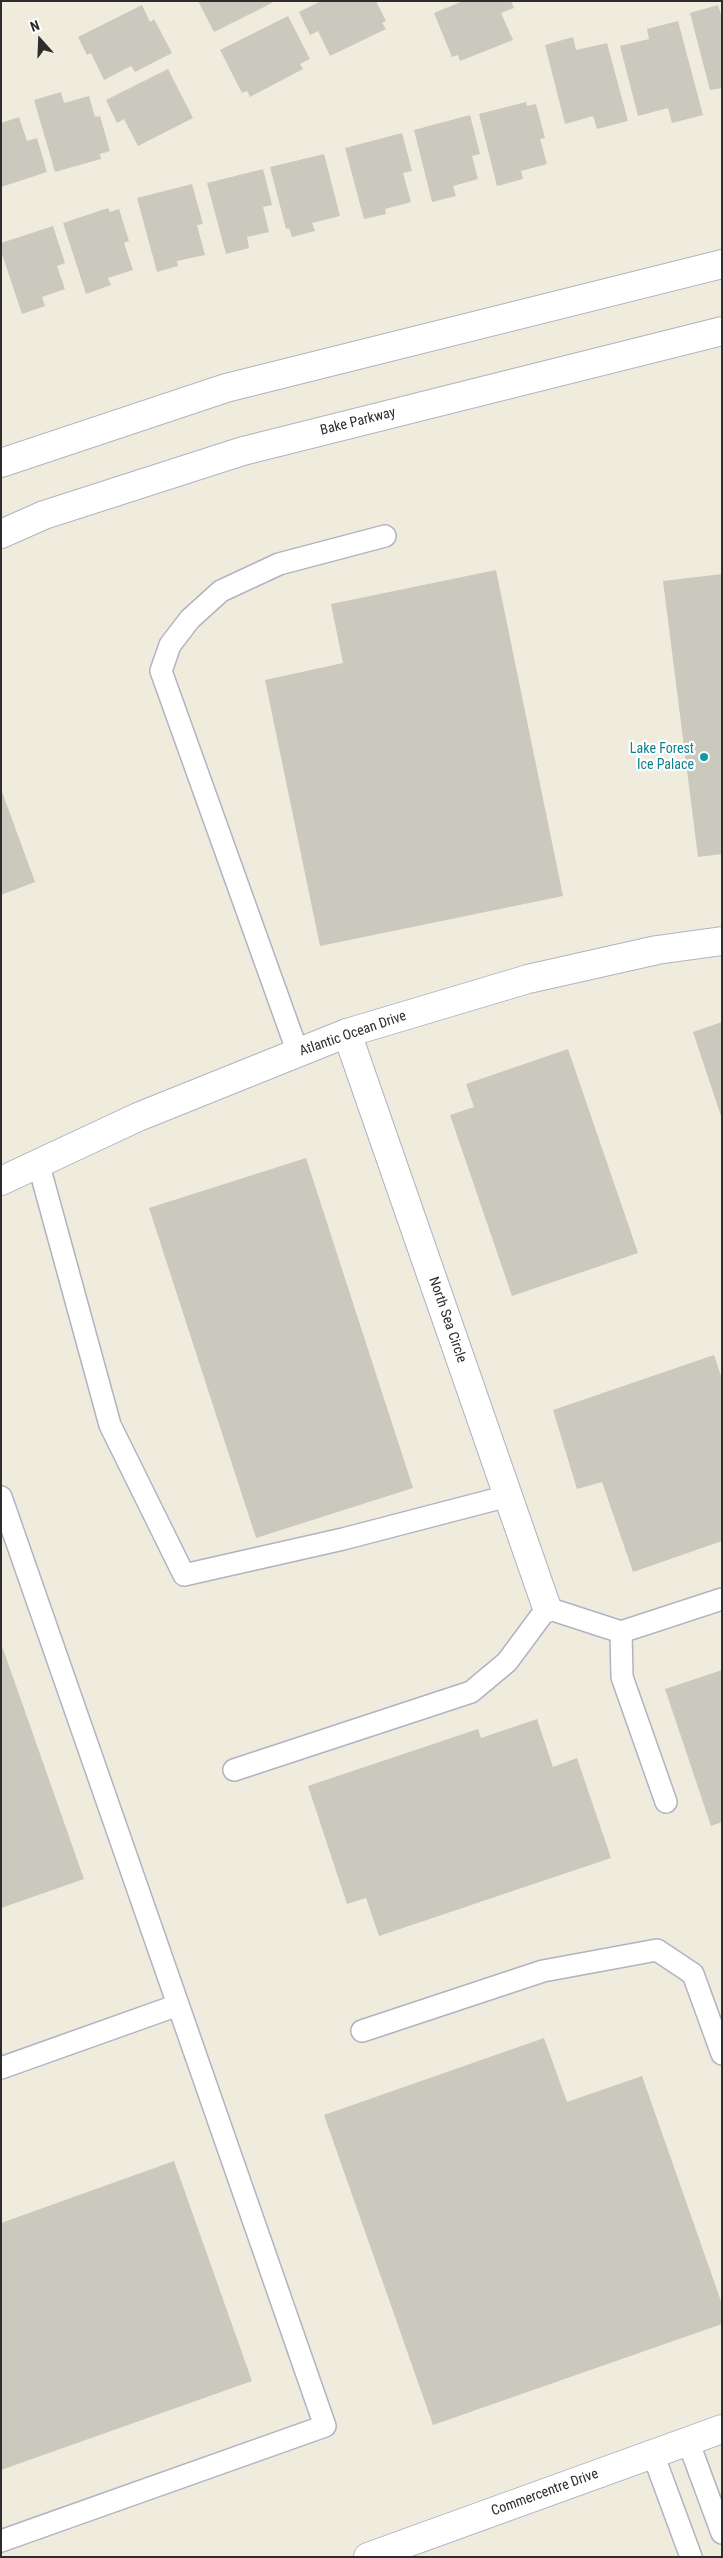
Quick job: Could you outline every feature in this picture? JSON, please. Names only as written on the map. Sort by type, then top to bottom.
[{"type":"street","points":[[1,463],[226,388],[722,264]]},
{"type":"street","name":"Bake Parkway","points":[[1,534],[44,515],[244,450],[722,331]]},
{"type":"street","name":"Atlantic Ocean Drive","points":[[1,1181],[38,1162],[138,1117],[347,1033],[528,979],[657,950],[722,941]]},
{"type":"street","name":"North Sea Circle","points":[[347,1033],[547,1608]]},
{"type":"street","name":"Commercentre Drive","points":[[368,2557],[722,2429]]},
{"type":"lane","points":[[298,1052],[161,671],[170,644],[190,618],[221,591],[279,564],[385,536]]},
{"type":"lane","points":[[38,1162],[110,1425],[184,1575],[343,1538],[508,1496]]},
{"type":"lane","points":[[1,1497],[325,2426],[1,2541]]},
{"type":"lane","points":[[234,1770],[471,1692],[507,1662],[547,1608],[621,1632],[722,1599]]},
{"type":"lane","points":[[621,1632],[622,1677],[666,1802]]},
{"type":"lane","points":[[362,2031],[543,1970],[657,1950],[693,1974],[722,2054]]},
{"type":"lane","points":[[1,2068],[178,2005]]},
{"type":"lane","points":[[688,2442],[722,2533]]},
{"type":"lane","points":[[653,2454],[691,2557]]},
{"type":"building","points":[[198,1],[271,1],[272,3],[214,32]]},
{"type":"building","points":[[321,1],[376,1],[386,21],[382,23],[386,29],[330,56],[318,31],[310,35],[299,12]]},
{"type":"building","points":[[463,1],[511,1],[514,8],[501,13],[513,40],[460,61],[458,55],[452,57],[434,13]]},
{"type":"building","points":[[142,5],[150,22],[154,19],[172,53],[135,72],[131,66],[104,80],[91,53],[87,55],[78,37]]},
{"type":"building","points":[[718,5],[722,18],[722,88],[710,90],[690,13]]},
{"type":"building","points":[[288,16],[310,59],[300,64],[303,69],[250,97],[247,91],[242,93],[220,50]]},
{"type":"building","points":[[678,21],[703,115],[672,123],[668,108],[638,116],[620,46],[649,39],[647,29]]},
{"type":"building","points":[[573,37],[576,50],[607,43],[628,121],[597,129],[593,116],[565,124],[545,45]]},
{"type":"building","points":[[168,69],[193,118],[138,146],[124,119],[117,123],[106,100]]},
{"type":"building","points":[[61,92],[64,103],[89,96],[95,117],[100,116],[110,151],[100,154],[101,159],[55,172],[34,100]]},
{"type":"building","points":[[526,102],[527,106],[536,104],[545,138],[540,139],[547,164],[521,171],[523,179],[497,186],[479,114]]},
{"type":"building","points":[[470,115],[480,154],[472,156],[478,179],[453,186],[456,196],[432,202],[414,130]]},
{"type":"building","points":[[19,117],[27,141],[37,138],[47,172],[1,187],[1,123]]},
{"type":"building","points":[[402,133],[412,171],[403,173],[411,202],[385,209],[386,214],[364,219],[345,148]]},
{"type":"building","points":[[324,154],[340,216],[312,223],[315,231],[292,237],[289,228],[286,229],[270,167]]},
{"type":"building","points":[[263,169],[272,205],[263,207],[269,232],[247,237],[249,248],[226,254],[207,183]]},
{"type":"building","points":[[192,184],[203,224],[197,225],[205,255],[177,261],[178,266],[157,272],[137,198]]},
{"type":"building","points":[[108,208],[110,212],[119,209],[129,241],[124,243],[133,270],[108,278],[111,285],[86,294],[63,223]]},
{"type":"building","points":[[53,226],[65,263],[57,266],[65,289],[42,297],[45,306],[22,314],[1,251],[1,243]]},
{"type":"building","points":[[496,570],[563,896],[320,946],[265,680],[343,663],[331,604]]},
{"type":"building","name":"Lake Forest Ice Palace","points":[[722,574],[722,854],[698,857],[663,581]]},
{"type":"building","points":[[1,789],[35,882],[1,895]]},
{"type":"building","points":[[722,1022],[722,1116],[721,1116],[693,1032]]},
{"type":"building","points":[[568,1049],[638,1253],[512,1296],[450,1115],[474,1107],[466,1084]]},
{"type":"building","points":[[306,1158],[413,1488],[256,1538],[149,1208]]},
{"type":"building","points":[[714,1355],[722,1379],[722,1541],[633,1572],[602,1482],[577,1489],[553,1410]]},
{"type":"building","points":[[1,1647],[84,1879],[1,1908]]},
{"type":"building","points":[[722,1670],[722,1822],[711,1826],[665,1689]]},
{"type":"building","points":[[537,1719],[553,1767],[577,1758],[611,1858],[379,1936],[366,1898],[347,1904],[308,1786],[478,1729],[481,1738]]},
{"type":"building","points":[[544,2038],[567,2102],[642,2076],[722,2304],[722,2324],[433,2425],[324,2115]]},
{"type":"building","points":[[174,2161],[252,2381],[1,2470],[1,2223]]},
{"type":"place","name":"Lake Forest Ice Palace","points":[[704,757]]}]
